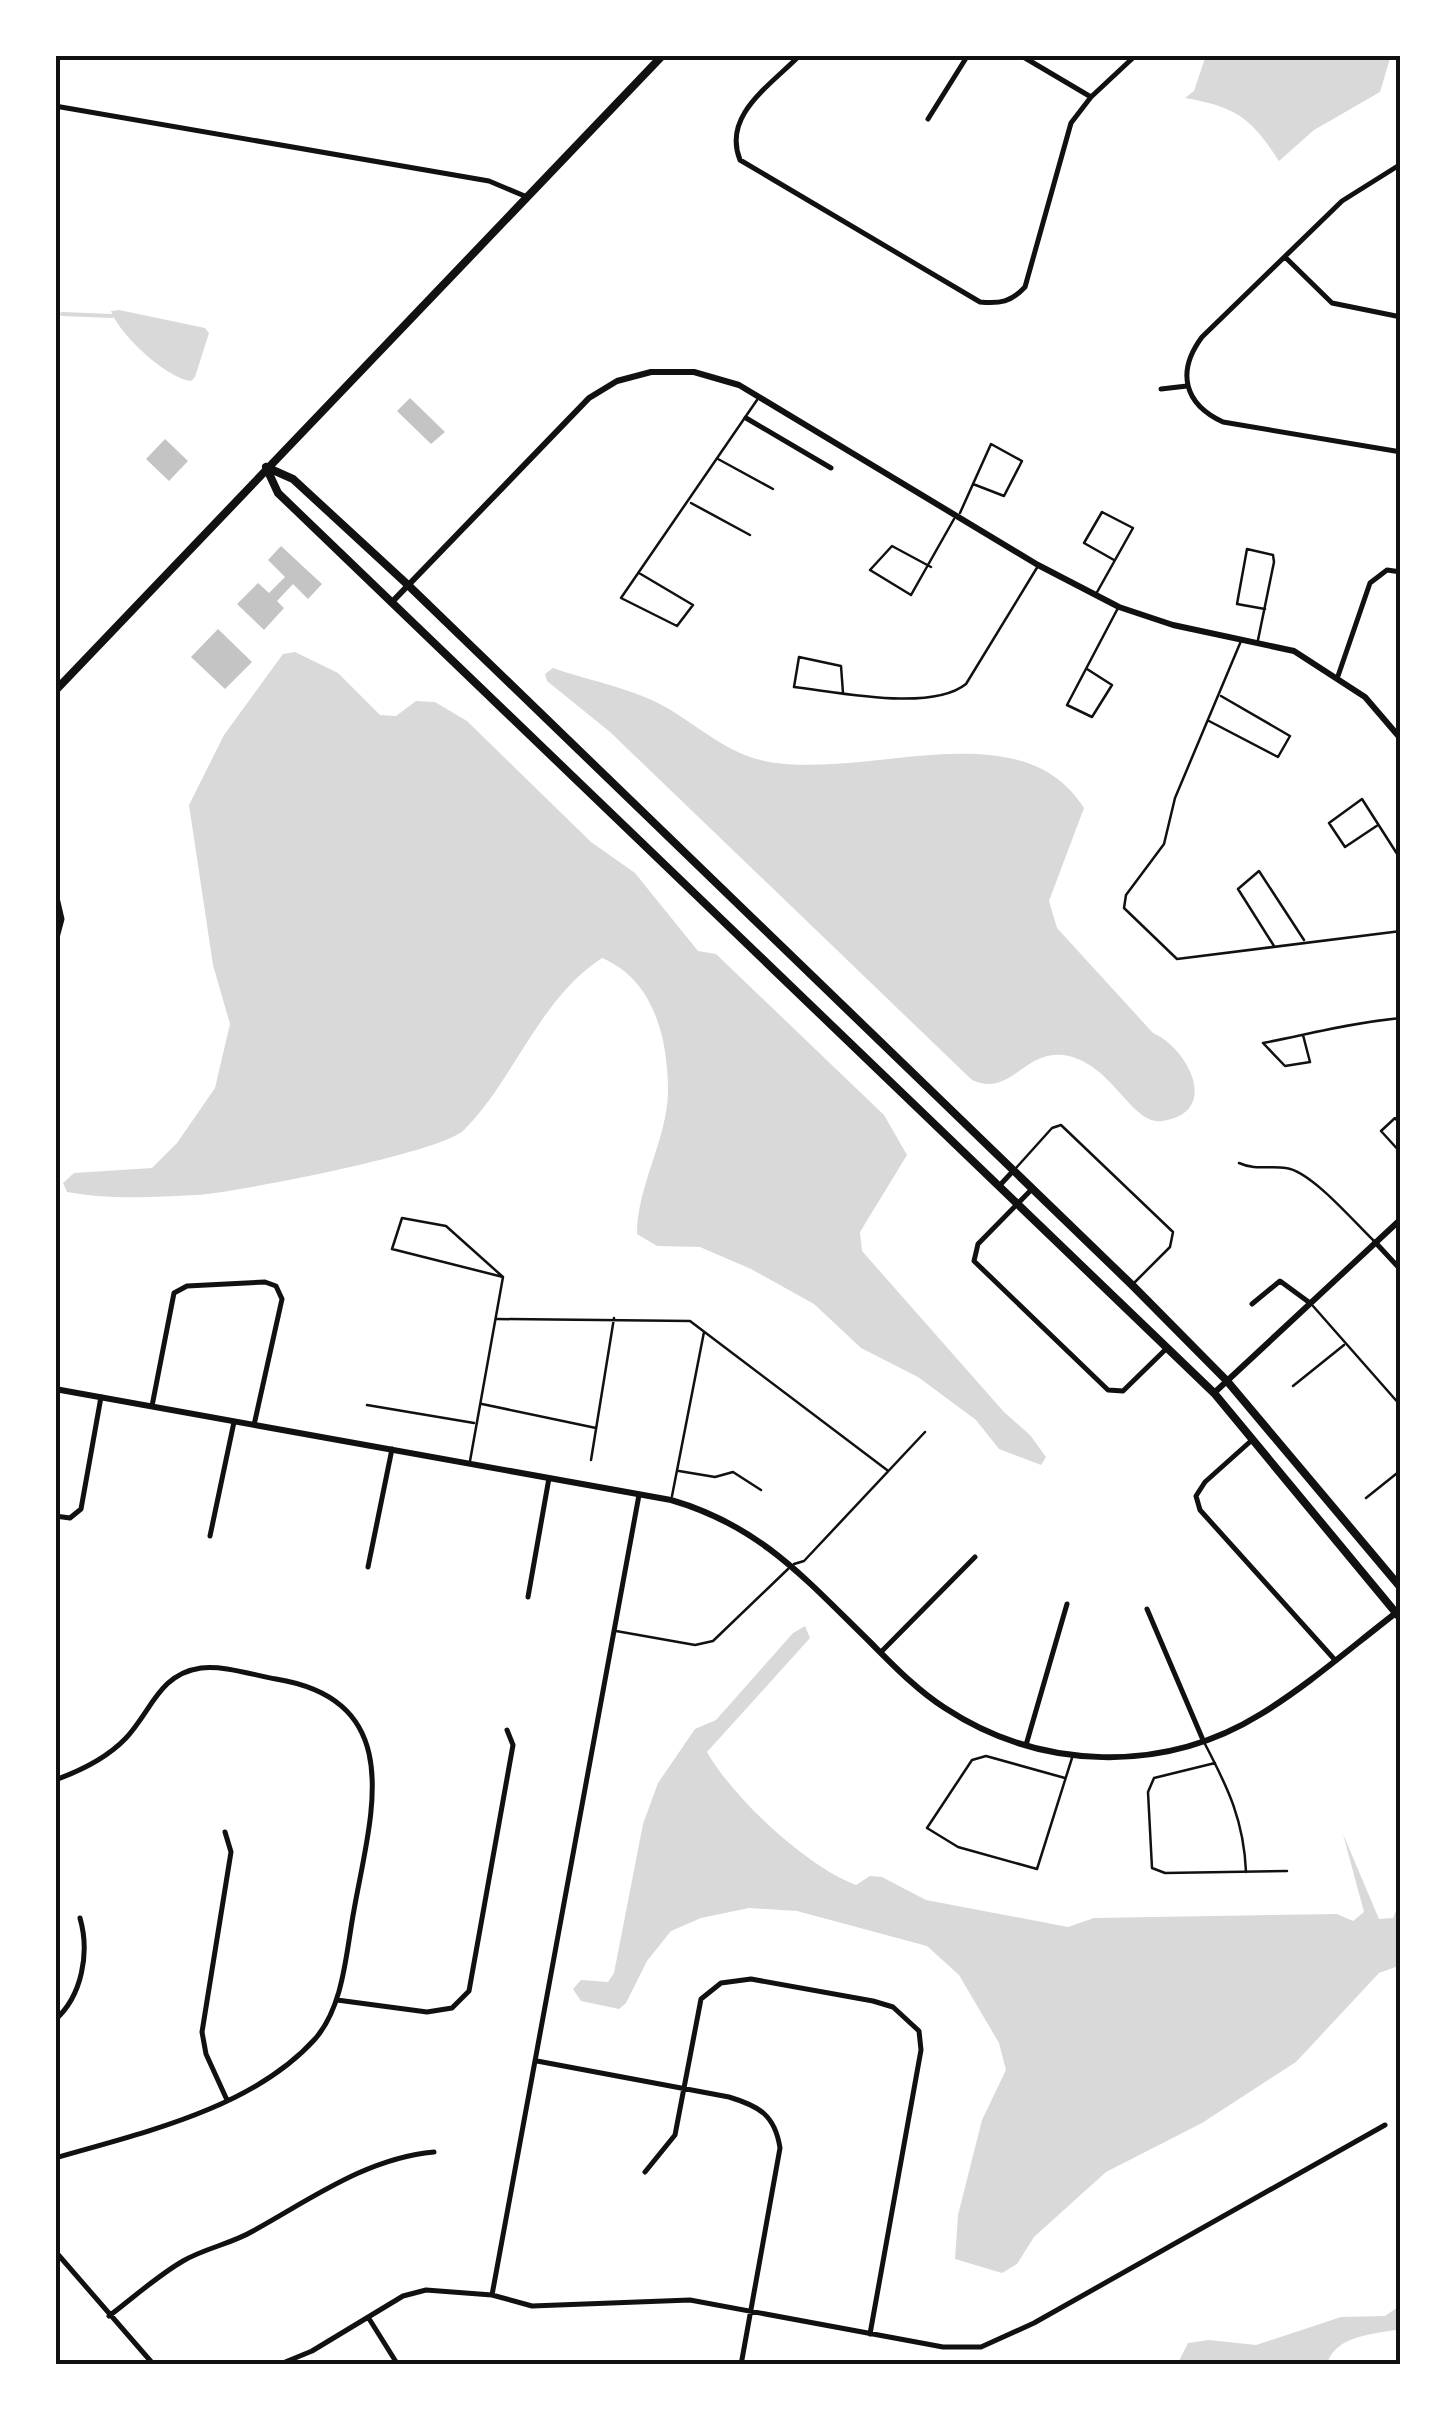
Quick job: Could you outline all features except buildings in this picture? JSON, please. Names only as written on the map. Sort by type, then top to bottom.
[{"type":"main road","points":[[55,691],[663,55]]},
{"type":"main road","points":[[266,468],[293,479],[408,585],[1132,1285],[1227,1381],[1401,1588]]},
{"type":"main road","points":[[266,468],[278,493],[1019,1201],[1214,1394],[1399,1614]]},
{"type":"street","points":[[800,55],[735,123],[733,141],[740,160],[980,302],[999,304],[1014,298],[1025,287],[1071,123],[1091,97],[1136,55]]},
{"type":"street","points":[[928,119],[968,55]]},
{"type":"street","points":[[1020,55],[1091,97]]},
{"type":"street","points":[[55,106],[490,181],[528,196]]},
{"type":"street","points":[[1401,164],[1342,201],[1195,347],[1186,370],[1186,386],[1199,407],[1223,422],[1401,452]]},
{"type":"street","points":[[1284,258],[1332,303],[1401,317]]},
{"type":"street","points":[[392,602],[570,414],[617,381],[651,372],[694,372],[760,395],[1038,564],[1119,607],[1173,625],[1294,650],[1365,696],[1401,739]]},
{"type":"street","points":[[1161,389],[1186,386]]},
{"type":"street","points":[[746,418],[832,468]]},
{"type":"street","points":[[1338,676],[1370,584],[1388,570],[1401,572]]},
{"type":"street","points":[[55,889],[62,918],[55,945]]},
{"type":"street","points":[[1001,1184],[1014,1170]]},
{"type":"street","points":[[1033,1188],[978,1244],[974,1262],[1108,1390],[1123,1391],[1166,1348]]},
{"type":"street","points":[[1214,1394],[1401,1219]]},
{"type":"street","points":[[1375,1242],[1401,1270]]},
{"type":"street","points":[[1252,1304],[1280,1281],[1310,1302]]},
{"type":"street","points":[[152,1406],[174,1293],[187,1286],[265,1282],[276,1286],[282,1299],[254,1425]]},
{"type":"street","points":[[55,1389],[671,1500],[716,1513],[793,1564],[881,1652],[945,1708],[1025,1746],[1072,1756],[1136,1756],[1204,1742],[1261,1714],[1399,1614]]},
{"type":"street","points":[[55,1516],[70,1518],[81,1509],[100,1397]]},
{"type":"street","points":[[210,1536],[234,1421]]},
{"type":"street","points":[[1252,1440],[1205,1482],[1196,1496],[1200,1510],[1335,1660]]},
{"type":"street","points":[[368,1567],[392,1449]]},
{"type":"street","points":[[528,1596],[549,1478]]},
{"type":"street","points":[[492,2295],[640,1495]]},
{"type":"street","points":[[881,1652],[975,1557]]},
{"type":"street","points":[[1025,1746],[1067,1604]]},
{"type":"street","points":[[1147,1609],[1204,1742]]},
{"type":"street","points":[[55,1780],[76,1773],[126,1738],[167,1680],[205,1668],[294,1682],[333,1698],[363,1728],[374,1771],[372,1811],[337,2000],[316,2038],[288,2063],[227,2100],[154,2129],[55,2158]]},
{"type":"street","points":[[337,2000],[427,2012],[452,2008],[468,1992],[512,1745],[507,1730]]},
{"type":"street","points":[[225,1832],[231,1852],[202,2032],[206,2054],[227,2100]]},
{"type":"street","points":[[55,2020],[74,2003],[86,1939],[80,1918]]},
{"type":"street","points":[[645,2172],[674,2135],[702,1999],[721,1983],[751,1979],[893,2006],[919,2032],[919,2066],[870,2334]]},
{"type":"street","points":[[538,2061],[757,2105],[772,2119],[780,2148],[741,2365]]},
{"type":"street","points":[[278,2365],[403,2296],[426,2290],[492,2295],[546,2306],[666,2298],[943,2346],[981,2347],[1034,2323],[1385,2125]]},
{"type":"street","points":[[110,2316],[180,2262],[210,2246],[245,2236],[370,2167],[401,2155],[434,2152]]},
{"type":"street","points":[[55,2251],[154,2365]]},
{"type":"street","points":[[368,2317],[398,2365]]},
{"type":"lane","points":[[639,573],[693,605],[677,626],[622,598],[760,395]]},
{"type":"lane","points":[[931,567],[892,546],[870,570],[911,595],[931,567],[992,444],[1022,461],[1004,496],[973,484]]},
{"type":"lane","points":[[718,459],[772,489]]},
{"type":"lane","points":[[689,502],[750,534]]},
{"type":"lane","points":[[1096,595],[1133,528],[1102,512],[1084,543],[1114,560]]},
{"type":"lane","points":[[1258,641],[1274,556],[1248,550],[1237,604],[1264,609]]},
{"type":"lane","points":[[843,693],[841,666],[798,658],[794,687],[843,693],[892,698],[952,695],[966,684],[1038,564]]},
{"type":"lane","points":[[1086,669],[1112,685],[1092,717],[1068,705],[1086,669],[1119,607]]},
{"type":"lane","points":[[1241,639],[1174,798],[1164,844],[1126,895],[1124,908],[1177,959],[1401,932]]},
{"type":"lane","points":[[1206,719],[1278,757],[1284,747],[1290,736],[1220,695]]},
{"type":"lane","points":[[1378,825],[1345,847],[1329,823],[1362,799],[1401,860]]},
{"type":"lane","points":[[1274,946],[1238,888],[1259,871],[1304,941]]},
{"type":"lane","points":[[1304,1035],[1310,1062],[1285,1066],[1263,1043],[1304,1035],[1401,1018]]},
{"type":"lane","points":[[1401,1124],[1395,1118],[1381,1131],[1401,1153]]},
{"type":"lane","points":[[1014,1170],[1060,1124],[1158,1214],[1173,1232],[1170,1247],[1132,1285]]},
{"type":"lane","points":[[1239,1163],[1258,1171],[1288,1168],[1308,1179],[1375,1242]]},
{"type":"lane","points":[[402,1218],[446,1226],[503,1277],[392,1248],[402,1218]]},
{"type":"lane","points":[[470,1463],[503,1277]]},
{"type":"lane","points":[[1310,1302],[1401,1406]]},
{"type":"lane","points":[[496,1319],[671,1317],[690,1321],[887,1470]]},
{"type":"lane","points":[[591,1460],[614,1318]]},
{"type":"lane","points":[[671,1500],[704,1331]]},
{"type":"lane","points":[[1293,1386],[1345,1344]]},
{"type":"lane","points":[[481,1404],[596,1428]]},
{"type":"lane","points":[[367,1405],[476,1423]]},
{"type":"lane","points":[[614,1630],[694,1645],[713,1641],[793,1564],[804,1561],[925,1432]]},
{"type":"lane","points":[[1366,1498],[1401,1470]]},
{"type":"lane","points":[[677,1471],[715,1477],[733,1472],[761,1490]]},
{"type":"lane","points":[[1204,1742],[1237,1806],[1244,1833],[1246,1872]]},
{"type":"lane","points":[[1065,1778],[986,1756],[972,1760],[928,1828],[958,1848],[1037,1870],[1072,1756]]},
{"type":"lane","points":[[1215,1763],[1154,1778],[1148,1792],[1152,1868],[1165,1873],[1287,1871]]},
{"type":"shaded area","points":[[1206,55],[1391,55],[1380,92],[1314,130],[1279,161],[1260,134],[1241,117],[1218,106],[1185,98],[1194,91]]},
{"type":"shaded area","points":[[111,311],[205,328],[209,333],[195,377],[191,381],[181,378],[145,354]]},
{"type":"shaded area","points":[[295,652],[338,673],[380,715],[396,716],[416,701],[435,702],[467,721],[591,842],[635,873],[698,951],[716,954],[884,1115],[907,1155],[860,1232],[862,1251],[1004,1412],[1030,1435],[1046,1457],[1041,1465],[999,1449],[976,1420],[918,1377],[861,1348],[814,1304],[751,1269],[700,1247],[657,1246],[637,1234],[642,1198],[666,1110],[665,1051],[646,996],[620,968],[602,958],[561,995],[482,1109],[464,1130],[448,1139],[337,1170],[219,1192],[132,1197],[67,1192],[63,1183],[74,1173],[152,1168],[177,1143],[215,1088],[230,1024],[213,965],[189,805],[224,735],[283,654]]},
{"type":"shaded area","points":[[553,668],[647,698],[753,758],[793,764],[837,764],[976,754],[1018,760],[1055,777],[1084,808],[1049,901],[1057,928],[1153,1033],[1178,1052],[1193,1080],[1195,1094],[1191,1106],[1180,1116],[1151,1120],[1095,1069],[1063,1055],[1038,1059],[997,1083],[972,1080],[610,732],[547,681],[545,674]]},
{"type":"shaded area","points":[[805,1626],[810,1638],[707,1752],[753,1810],[794,1847],[837,1876],[856,1885],[870,1876],[882,1877],[926,1900],[1068,1927],[1094,1918],[1337,1914],[1353,1921],[1364,1912],[1343,1834],[1379,1919],[1393,1918],[1401,1899],[1401,1965],[1379,1973],[1296,2062],[1202,2123],[1106,2172],[1034,2237],[1017,2264],[1002,2273],[955,2259],[958,2215],[982,2120],[1006,2070],[999,2043],[959,1975],[927,1946],[797,1911],[749,1908],[701,1918],[671,1931],[647,1961],[626,2003],[619,2009],[581,2001],[573,1989],[581,1980],[608,1982],[614,1973],[643,1824],[658,1783],[695,1729],[716,1720],[793,1633]]},
{"type":"shaded area","points":[[1401,2305],[1401,2329],[1347,2342],[1331,2355],[1327,2365],[1177,2365],[1188,2343],[1209,2340],[1256,2345],[1341,2317],[1385,2316]]},
{"type":"waterway","points":[[62,314],[112,316]]}]
